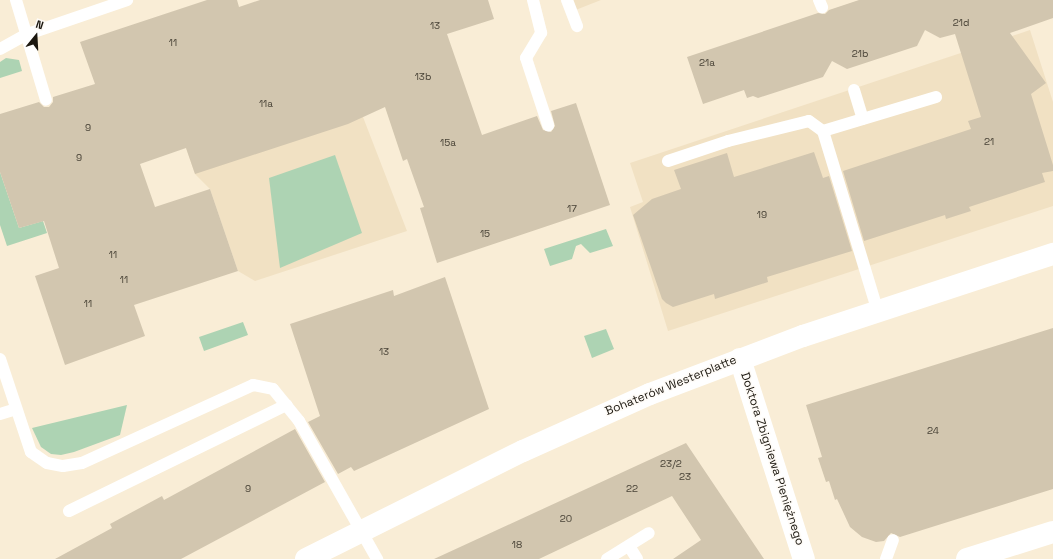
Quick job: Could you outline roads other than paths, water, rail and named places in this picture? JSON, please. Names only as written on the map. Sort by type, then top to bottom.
[{"type":"street","name":"Bohaterów Westerplatte","points":[[306,559],[362,530],[608,411],[740,359],[1053,254]]},
{"type":"street","name":"Doktora Zbigniewa Pieniężnego","points":[[740,359],[804,559]]},
{"type":"street","points":[[967,559],[1053,532]]},
{"type":"lane","points":[[16,0],[25,35],[46,100]]},
{"type":"lane","points":[[0,49],[25,35],[127,0]]},
{"type":"lane","points":[[533,0],[541,33],[526,58],[548,125]]},
{"type":"lane","points":[[567,0],[577,26]]},
{"type":"lane","points":[[854,90],[864,119]]},
{"type":"lane","points":[[823,131],[936,96]]},
{"type":"lane","points":[[668,161],[728,141],[809,121],[823,131],[878,312]]},
{"type":"lane","points":[[0,359],[32,452],[48,463],[63,466],[82,462],[253,385],[273,389],[299,421],[362,530],[377,559]]},
{"type":"lane","points":[[69,511],[286,406]]},
{"type":"lane","points":[[0,414],[16,409]]},
{"type":"lane","points":[[607,559],[649,533]]},
{"type":"lane","points":[[886,559],[893,540]]},
{"type":"lane","points":[[629,546],[637,559]]}]
